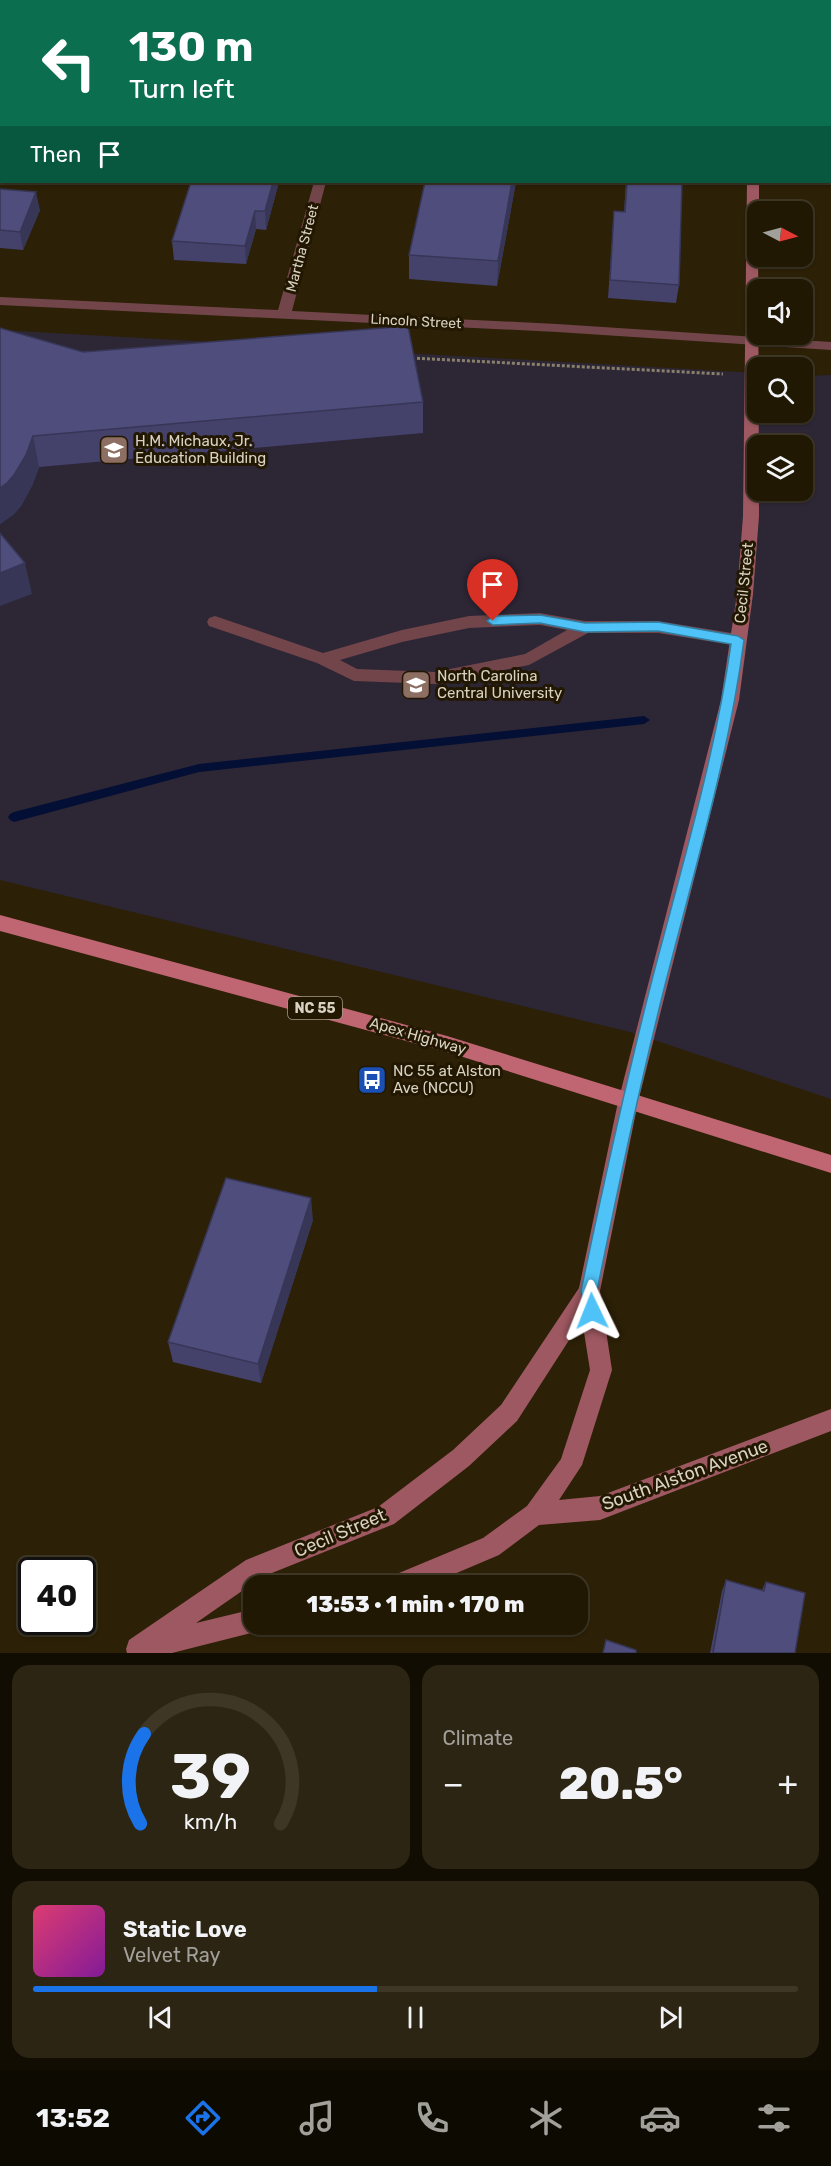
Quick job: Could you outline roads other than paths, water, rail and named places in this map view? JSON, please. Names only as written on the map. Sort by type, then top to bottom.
[{"type":"main road","name":"Apex Highway","points":[[0,923],[447,1044],[831,1164]]},
{"type":"street","name":"Martha Street","points":[[284,314],[320,183]]},
{"type":"street","name":"Cecil Street","points":[[753,183],[754,279]]},
{"type":"street","name":"Lincoln Street","points":[[0,301],[557,328],[747,341]]},
{"type":"street","name":"Cecil Street","points":[[422,1575],[490,1547],[535,1514],[571,1465],[601,1370],[589,1291],[628,1102],[730,700],[745,594],[751,516],[754,345]]},
{"type":"street","name":"Lincoln Street","points":[[813,345],[831,346]]},
{"type":"street","points":[[323,659],[402,636],[469,622],[540,619],[585,627],[658,627],[738,640]]},
{"type":"street","points":[[215,622],[323,659],[354,675],[435,678],[529,659],[585,627]]},
{"type":"street","name":"Cecil Street","points":[[133,1651],[254,1568],[386,1516],[461,1458],[509,1413],[589,1291]]},
{"type":"street","name":"South Alston Avenue","points":[[535,1514],[600,1508],[831,1420]]},
{"type":"street","name":"Cecil Street","points":[[133,1651],[243,1624]]},
{"type":"waterway","points":[[14,817],[199,768],[644,720]]},
{"type":"place","name":"H.M. Michaux, Jr. Education Building","points":[[114,450]]},
{"type":"place","name":"North Carolina Central University","points":[[416,685]]},
{"type":"place","name":"NC 55 at Alston Ave (NCCU)","points":[[372,1080]]}]
